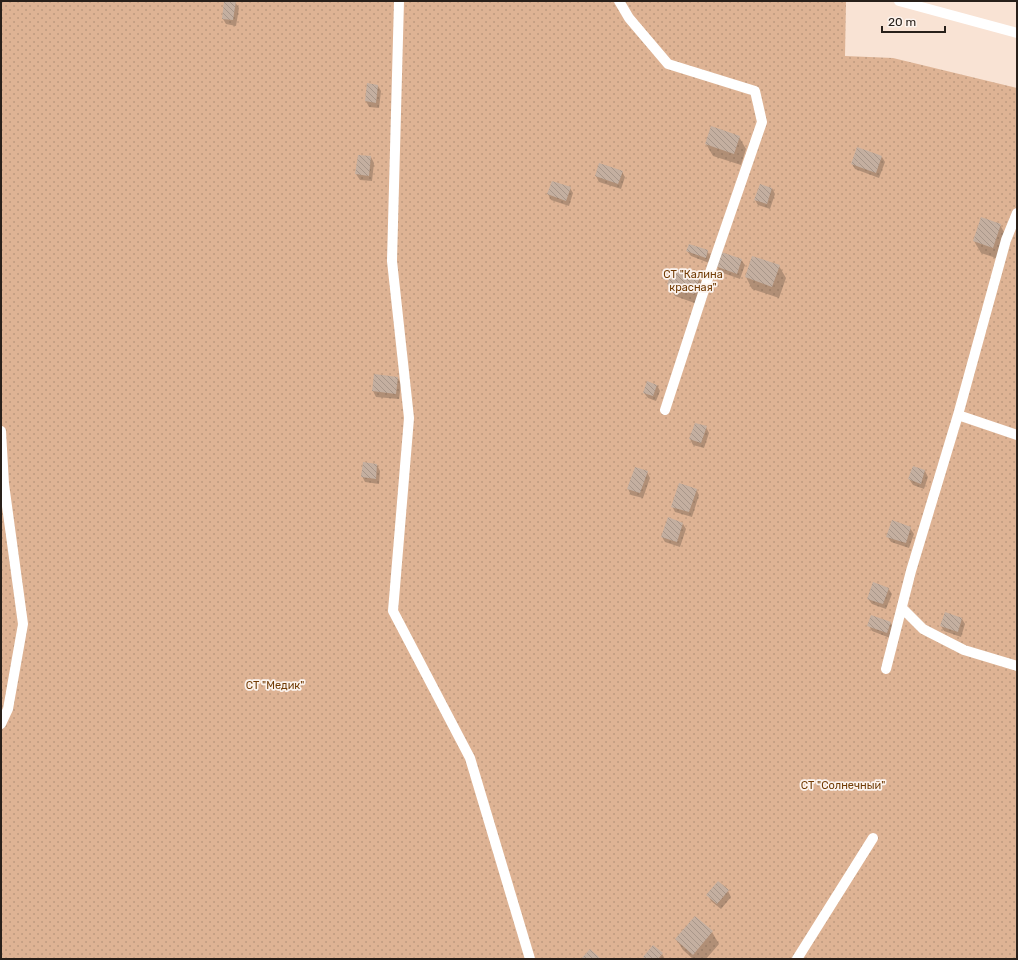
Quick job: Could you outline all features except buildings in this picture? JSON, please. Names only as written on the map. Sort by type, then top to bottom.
[{"type":"lane","points":[[398,1],[392,261],[409,418],[392,611],[470,758],[530,959]]},
{"type":"lane","points":[[619,1],[629,18],[668,64],[755,92],[762,122],[665,410]]},
{"type":"lane","points":[[899,1],[1017,33]]},
{"type":"lane","points":[[886,669],[911,572],[958,415],[1006,240],[1017,213]]},
{"type":"lane","points":[[958,415],[1017,435]]},
{"type":"lane","points":[[1,431],[4,484],[23,624],[8,709],[1,724]]},
{"type":"lane","points":[[902,608],[923,629],[964,650],[1017,666]]},
{"type":"lane","points":[[797,959],[873,838]]},
{"type":"green space","points":[[1,1],[846,1],[845,56],[893,58],[1017,88],[1017,959],[1,959]]},
{"type":"park label","name":"СТ \"Калина красная\"","points":[[693,280]]},
{"type":"park label","name":"СТ \"Медик\"","points":[[275,685]]},
{"type":"park label","name":"СТ \"Солнечный\"","points":[[843,785]]}]
